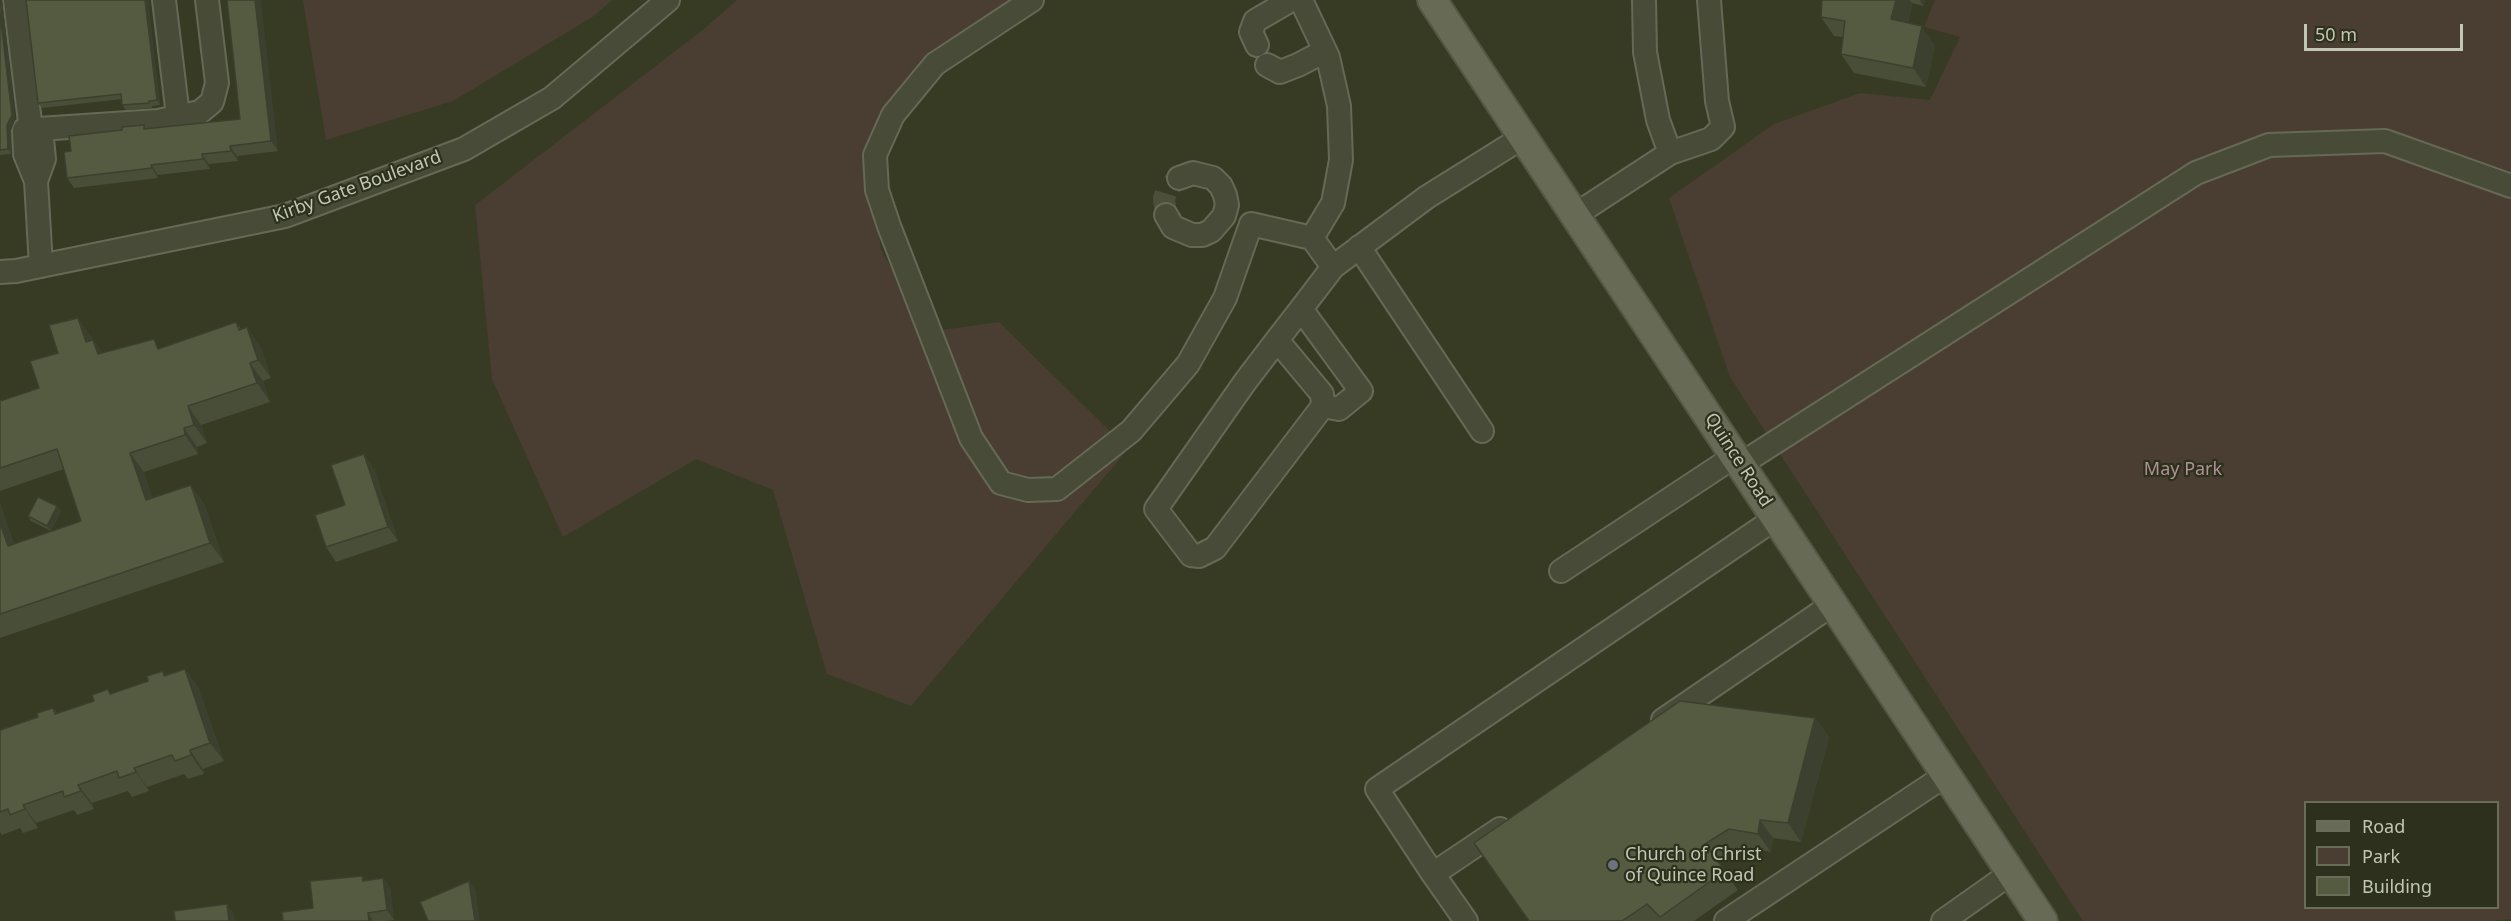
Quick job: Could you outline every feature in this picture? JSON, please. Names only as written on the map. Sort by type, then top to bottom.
[{"type":"main road","name":"Quince Road","points":[[1432,0],[2043,921]]},
{"type":"street","points":[[15,0],[32,130],[25,154],[36,181],[41,266]]},
{"type":"street","points":[[164,0],[178,116]]},
{"type":"street","points":[[32,130],[158,121],[200,112],[212,102],[217,83],[207,0]]},
{"type":"street","name":"Kirby Gate Boulevard","points":[[0,272],[41,266],[285,216],[464,149],[552,98],[668,0]]},
{"type":"street","points":[[1032,0],[935,64],[893,115],[875,155],[877,190],[971,438],[1001,483],[1028,490],[1057,489],[1131,431],[1188,364],[1225,298],[1251,224]]},
{"type":"street","points":[[1291,0],[1255,21],[1251,32],[1262,55],[1280,72],[1325,51]]},
{"type":"street","points":[[1301,0],[1325,51],[1339,106],[1341,160],[1333,203],[1312,238]]},
{"type":"street","points":[[1644,0],[1645,52],[1658,120],[1670,153]]},
{"type":"street","points":[[1575,215],[1670,153],[1711,139],[1723,127],[1717,101],[1709,0]]},
{"type":"street","points":[[1277,340],[1322,394],[1323,406],[1215,548],[1199,556],[1191,555],[1156,509],[1277,340],[1333,267],[1426,197],[1523,137]]},
{"type":"street","points":[[1561,571],[2196,173],[2268,145],[2385,141],[2511,186]]},
{"type":"street","points":[[1166,215],[1173,227],[1191,236],[1211,231],[1224,216],[1227,206],[1225,195],[1221,186],[1213,178],[1193,173],[1179,178]]},
{"type":"street","points":[[1224,216],[1312,238],[1333,267]]},
{"type":"street","points":[[1359,247],[1482,431]]},
{"type":"street","points":[[1301,309],[1361,391],[1340,409],[1323,406]]},
{"type":"street","points":[[1466,921],[1377,789],[1776,518]]},
{"type":"street","points":[[1647,731],[1833,604]]},
{"type":"street","points":[[1726,921],[1946,775]]},
{"type":"street","points":[[1433,874],[1521,815]]},
{"type":"street","points":[[1943,921],[2010,873]]},
{"type":"green space","points":[[303,0],[612,0],[594,16],[453,101],[326,140]]},
{"type":"green space","points":[[737,0],[1012,0],[922,75],[876,157],[874,197],[881,250],[927,332],[999,322],[1128,449],[911,706],[827,674],[773,490],[696,459],[563,537],[492,379],[475,205],[704,29]]},
{"type":"green space","name":"May Park","points":[[1935,0],[2511,0],[2511,919],[2492,921],[2083,921],[1730,377],[1669,198],[1774,124],[1860,93],[1930,100],[1960,37],[1924,27]]},
{"type":"building","points":[[26,0],[145,0],[157,100],[149,101],[149,103],[122,105],[121,94],[38,103]]},
{"type":"building","points":[[227,0],[255,0],[271,141],[230,146],[231,151],[202,154],[203,159],[151,165],[152,168],[67,178],[64,152],[71,151],[69,136],[122,130],[122,127],[144,125],[144,129],[240,119]]},
{"type":"building","points":[[1822,0],[1896,0],[1891,19],[1922,26],[1913,68],[1841,54],[1845,21],[1821,17]]},
{"type":"building","points":[[0,13],[12,115],[7,125],[8,149],[0,150]]},
{"type":"building","points":[[78,318],[86,342],[93,340],[98,354],[154,339],[158,349],[236,322],[239,330],[247,327],[258,360],[250,363],[257,383],[188,406],[194,425],[184,428],[185,435],[130,453],[146,500],[191,485],[210,543],[0,614],[0,523],[8,546],[81,521],[57,449],[0,468],[0,401],[39,388],[30,361],[58,353],[49,325]]},
{"type":"building","points":[[364,454],[388,527],[326,547],[315,515],[345,505],[331,465]]},
{"type":"building","points":[[38,497],[57,506],[47,526],[28,516]]},
{"type":"building","points":[[185,669],[210,743],[190,750],[191,755],[175,761],[172,755],[134,768],[136,772],[119,778],[117,771],[78,785],[81,791],[64,797],[63,791],[23,805],[25,809],[10,815],[8,809],[0,812],[0,730],[38,717],[37,713],[53,708],[55,714],[94,701],[92,695],[108,689],[110,694],[148,681],[147,676],[163,671],[164,676]]},
{"type":"building","points":[[1680,701],[1815,718],[1788,823],[1760,820],[1758,834],[1729,829],[1705,844],[1725,871],[1660,917],[1647,904],[1622,921],[1529,921],[1474,843]]},
{"type":"building","points":[[362,876],[363,881],[383,878],[387,910],[368,913],[369,921],[283,921],[282,912],[313,908],[310,881]]},
{"type":"building","points":[[469,881],[475,921],[428,921],[420,902]]},
{"type":"building","points":[[227,904],[229,921],[175,921],[174,911]]},
{"type":"tunnel","points":[[1166,215],[1164,199],[1167,189],[1179,178]]},
{"type":"place","name":"Church of Christ of Quince Road","points":[[1613,865]]}]
